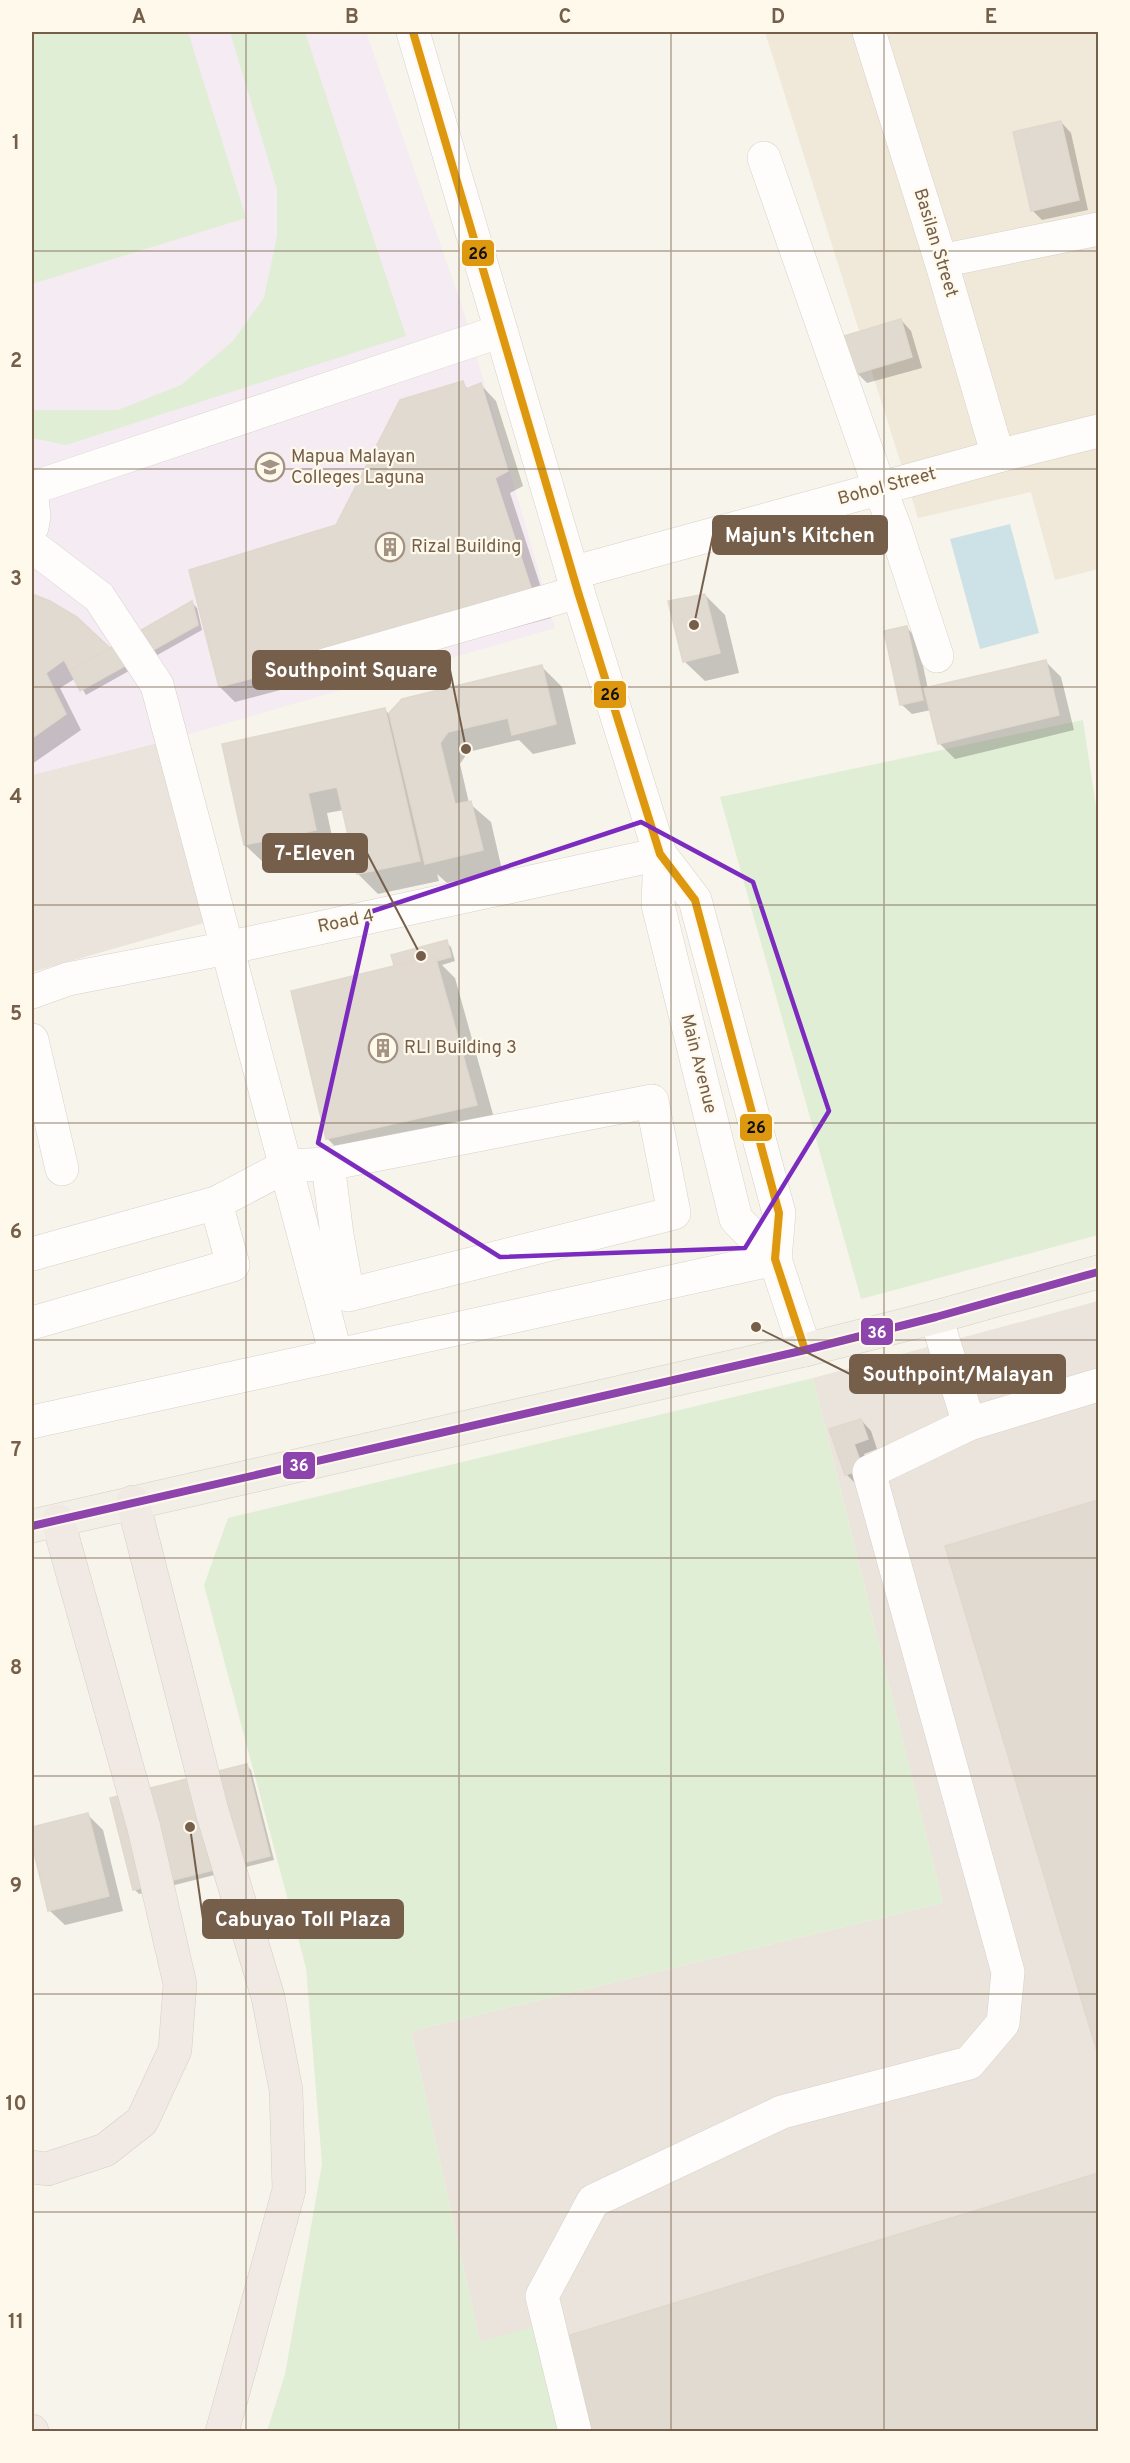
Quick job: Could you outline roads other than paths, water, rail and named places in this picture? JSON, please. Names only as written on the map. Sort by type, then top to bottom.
[{"type":"highway","points":[[133,1502],[212,1811],[268,1997],[286,2090],[289,2190],[222,2432]]},
{"type":"highway","points":[[32,2167],[48,2169],[105,2150],[142,2121],[175,2050],[180,1983],[144,1828],[45,1523]]},
{"type":"main road","points":[[45,1523],[805,1350],[936,1317],[1098,1272]]},
{"type":"street","points":[[413,32],[575,583],[660,854],[695,900],[779,1213],[775,1259],[805,1350]]},
{"type":"street","name":"Basilan Street","points":[[869,32],[941,261],[998,456]]},
{"type":"street","points":[[764,158],[880,489],[896,528],[937,656]]},
{"type":"street","points":[[941,261],[1098,229]]},
{"type":"street","points":[[32,488],[501,331]]},
{"type":"street","name":"Bohol Street","points":[[314,668],[575,583],[880,489],[1098,431]]},
{"type":"street","points":[[32,499],[34,516],[32,526]]},
{"type":"street","points":[[32,546],[99,597],[157,685],[336,1355]]},
{"type":"street","name":"Road 4","points":[[32,992],[68,979],[227,948],[660,854]]},
{"type":"street","points":[[32,1040],[62,1169]]},
{"type":"street","points":[[32,1254],[216,1203],[286,1166],[328,1164],[652,1101],[674,1213],[348,1295],[328,1164]]},
{"type":"street","points":[[32,1323],[232,1265],[216,1203]]},
{"type":"street","points":[[32,1422],[775,1259]]},
{"type":"street","points":[[936,1317],[969,1424]]},
{"type":"street","points":[[576,2432],[542,2296],[593,2201],[782,2112],[969,2063],[1003,2023],[1008,1972],[869,1472],[969,1424],[1098,1384]]},
{"type":"place","name":"Mapua Malayan Colleges Laguna","points":[[270,467]]},
{"type":"place","name":"Rizal Building","points":[[390,547]]},
{"type":"place","name":"Majun's Kitchen","points":[[694,625]]},
{"type":"place","name":"Southpoint Square","points":[[466,749]]},
{"type":"place","name":"7-Eleven","points":[[421,956]]},
{"type":"place","name":"RLI Building 3","points":[[383,1048]]},
{"type":"place","name":"Southpoint/Malayan","points":[[756,1327]]},
{"type":"place","name":"Cabuyao Toll Plaza","points":[[190,1827]]}]
